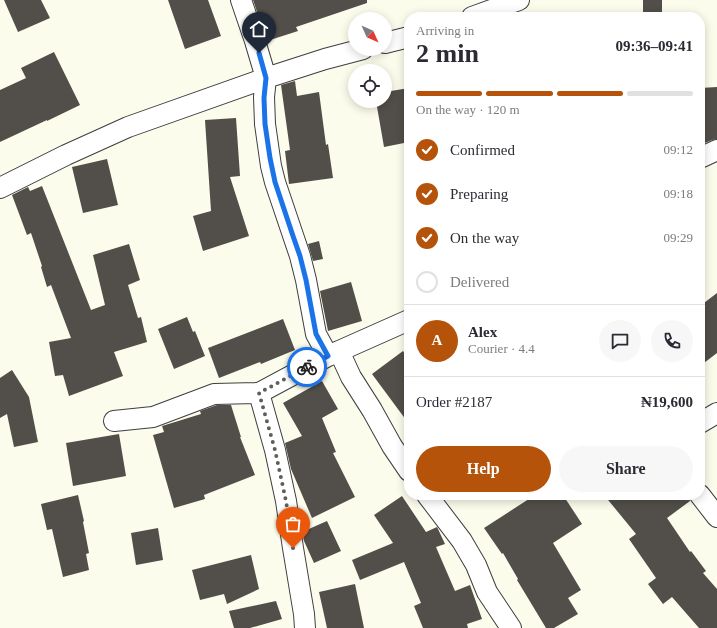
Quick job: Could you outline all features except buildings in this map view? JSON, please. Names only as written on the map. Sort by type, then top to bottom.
[{"type":"street","points":[[241,0],[266,78],[264,98],[265,124],[272,172],[300,256],[316,334],[334,354],[351,377],[404,464]]},
{"type":"street","points":[[486,12],[519,0]]},
{"type":"street","points":[[392,41],[404,38]]},
{"type":"street","points":[[0,188],[66,155],[128,127],[266,78],[348,53]]},
{"type":"street","points":[[705,156],[717,150]]},
{"type":"street","points":[[114,421],[153,417],[214,394],[259,393],[334,354],[404,322]]},
{"type":"street","points":[[259,393],[275,450],[286,501],[305,628]]},
{"type":"street","points":[[705,420],[717,413]]},
{"type":"street","points":[[431,500],[462,541],[476,565],[487,592],[511,628]]},
{"type":"street","points":[[704,500],[717,517]]},
{"type":"way so far","points":[[293,548],[286,501],[275,450],[259,393],[307,367]]},
{"type":"route","points":[[259,53],[266,78],[264,98],[265,124],[271,166],[300,256],[316,334],[328,356],[307,367]]}]
